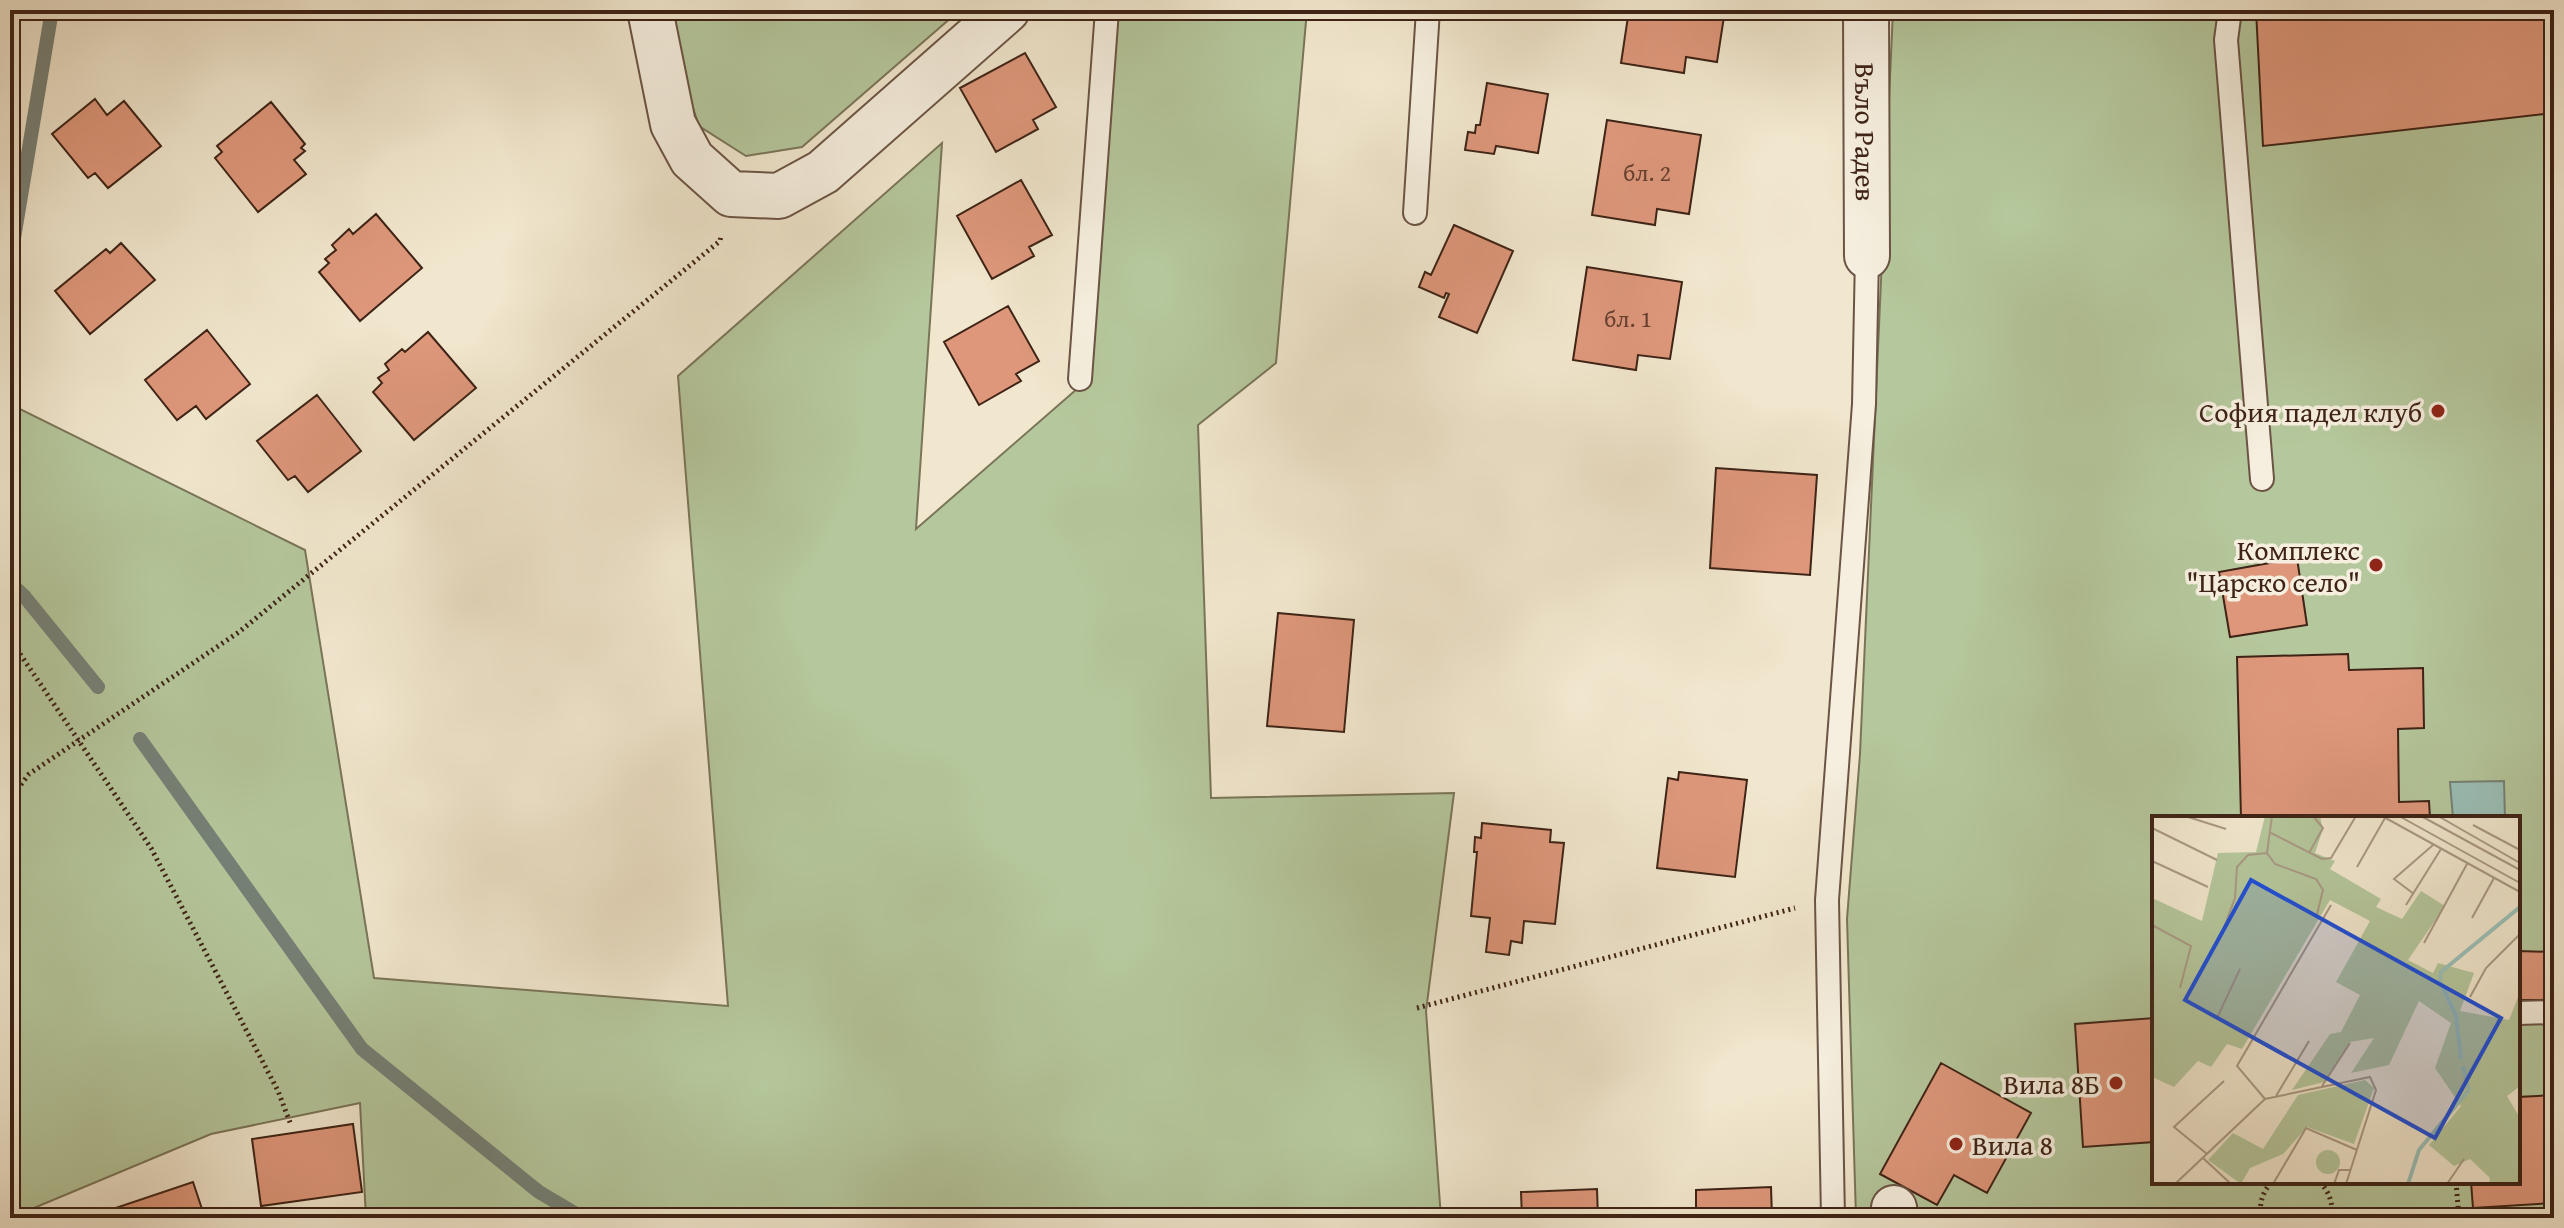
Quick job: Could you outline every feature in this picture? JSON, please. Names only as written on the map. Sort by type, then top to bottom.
[{"type":"street","points":[[650,10],[673,124],[692,159],[731,194],[779,196],[823,172],[1007,10]]},
{"type":"street","name":"Въло Радев","points":[[1866,10],[1867,256]]},
{"type":"lane","points":[[1080,379],[1107,10]]},
{"type":"lane","points":[[1415,213],[1428,10]]},
{"type":"lane","points":[[2230,10],[2226,40],[2262,479]]},
{"type":"lane","points":[[1833,1218],[1827,900],[1864,404],[1867,256]]},
{"type":"lane","points":[[2520,1013],[2554,1012]]},
{"type":"path","points":[[10,799],[29,774],[239,632],[720,241],[731,194]]},
{"type":"path","points":[[10,639],[151,848],[278,1091],[291,1125]]},
{"type":"path","points":[[1417,1008],[1827,900]]},
{"type":"path","points":[[2261,1218],[2262,1196],[2271,1184]]},
{"type":"path","points":[[2322,1184],[2329,1193],[2333,1210],[2331,1218]]},
{"type":"path","points":[[2456,1184],[2460,1215]]},
{"type":"path","points":[[2333,1210],[2460,1215],[2554,1213]]},
{"type":"green space","points":[[668,10],[960,10],[802,147],[746,156],[699,126],[673,49]]},
{"type":"green space","points":[[1109,10],[1307,10],[1276,363],[1198,425],[1211,798],[1454,793],[1426,1011],[1441,1218],[366,1218],[360,1103],[211,1134],[10,1218],[10,404],[305,550],[374,978],[728,1006],[678,376],[942,143],[916,529],[1085,382]]},
{"type":"green space","name":"Комплекс \"Царско село\"","points":[[1893,10],[2554,10],[2554,1218],[1856,1218],[1847,919],[1860,754]]},
{"type":"water","points":[[2504,781],[2505,816],[2453,816],[2450,782]]},
{"type":"building","points":[[1629,10],[1725,10],[1717,62],[1686,57],[1684,73],[1621,63]]},
{"type":"building","points":[[2256,10],[2554,10],[2554,113],[2263,146]]},
{"type":"building","points":[[1025,53],[1056,107],[1033,120],[1038,129],[996,152],[960,88]]},
{"type":"building","points":[[1487,83],[1548,94],[1538,153],[1496,146],[1494,154],[1465,150],[1468,132],[1475,133],[1476,125],[1480,125]]},
{"type":"building","points":[[95,99],[107,115],[124,101],[161,146],[108,188],[95,173],[88,178],[52,134]]},
{"type":"building","points":[[271,102],[305,144],[301,148],[305,151],[294,160],[306,174],[258,212],[215,158],[222,152],[217,146]]},
{"type":"building","points":[[1607,120],[1701,135],[1689,214],[1657,209],[1655,225],[1592,215]]},
{"type":"building","points":[[1021,180],[1052,235],[1029,247],[1034,256],[992,279],[957,216]]},
{"type":"building","points":[[376,214],[422,268],[360,321],[319,272],[329,263],[325,259],[336,250],[332,245],[349,229],[353,234]]},
{"type":"building","points":[[1454,225],[1513,251],[1477,333],[1439,317],[1449,294],[1446,293],[1444,298],[1419,287],[1425,272],[1431,275]]},
{"type":"building","points":[[121,243],[155,280],[90,334],[55,291],[106,249],[110,253]]},
{"type":"building","points":[[1587,267],[1682,282],[1670,359],[1638,355],[1636,370],[1573,360]]},
{"type":"building","points":[[1008,306],[1039,361],[1016,374],[1021,381],[979,405],[944,342]]},
{"type":"building","points":[[207,330],[250,384],[206,419],[196,406],[177,420],[145,380]]},
{"type":"building","points":[[428,332],[476,388],[414,440],[373,392],[382,383],[378,378],[389,370],[385,364]]},
{"type":"building","points":[[317,395],[361,451],[308,492],[295,476],[288,480],[257,441]]},
{"type":"building","points":[[1716,468],[1817,475],[1810,575],[1710,568]]},
{"type":"building","points":[[2297,558],[2307,625],[2230,637],[2219,572]]},
{"type":"building","points":[[1278,613],[1354,620],[1344,732],[1267,726]]},
{"type":"building","points":[[2348,654],[2349,670],[2423,668],[2424,728],[2398,729],[2399,802],[2429,801],[2430,816],[2241,816],[2237,657]]},
{"type":"building","points":[[1679,772],[1747,780],[1735,877],[1657,868],[1668,778],[1678,780]]},
{"type":"building","points":[[1482,823],[1551,830],[1550,842],[1564,843],[1555,924],[1524,921],[1522,943],[1511,941],[1509,955],[1486,952],[1490,918],[1471,916],[1477,852],[1474,852],[1475,837],[1481,838]]},
{"type":"building","points":[[2520,951],[2554,952],[2553,1000],[2520,1000]]},
{"type":"building","name":"Вила 8Б","points":[[2152,1018],[2152,1142],[2083,1147],[2075,1024]]},
{"type":"building","name":"Вила 8","points":[[1941,1063],[2031,1113],[1987,1193],[1954,1175],[1937,1205],[1880,1174]]},
{"type":"building","points":[[2554,1095],[2554,1203],[2473,1208],[2471,1184],[2520,1184],[2520,1097]]},
{"type":"building","points":[[353,1124],[362,1192],[261,1206],[252,1139]]},
{"type":"building","points":[[193,1182],[205,1218],[86,1218]]},
{"type":"building","points":[[1771,1187],[1772,1218],[1696,1218],[1696,1190]]},
{"type":"building","points":[[1597,1189],[1598,1218],[1522,1218],[1521,1192]]},
{"type":"waterway","points":[[10,262],[52,10]]},
{"type":"waterway","points":[[10,583],[98,687]]},
{"type":"waterway","points":[[140,739],[362,1049],[539,1192],[583,1218]]},
{"type":"place","name":"София падел клуб","points":[[2438,411]]},
{"type":"place","name":"Комплекс \"Царско село\"","points":[[2376,565]]},
{"type":"place","name":"Вила 8Б","points":[[2116,1083]]},
{"type":"place","name":"Вила 8","points":[[1956,1144]]}]
